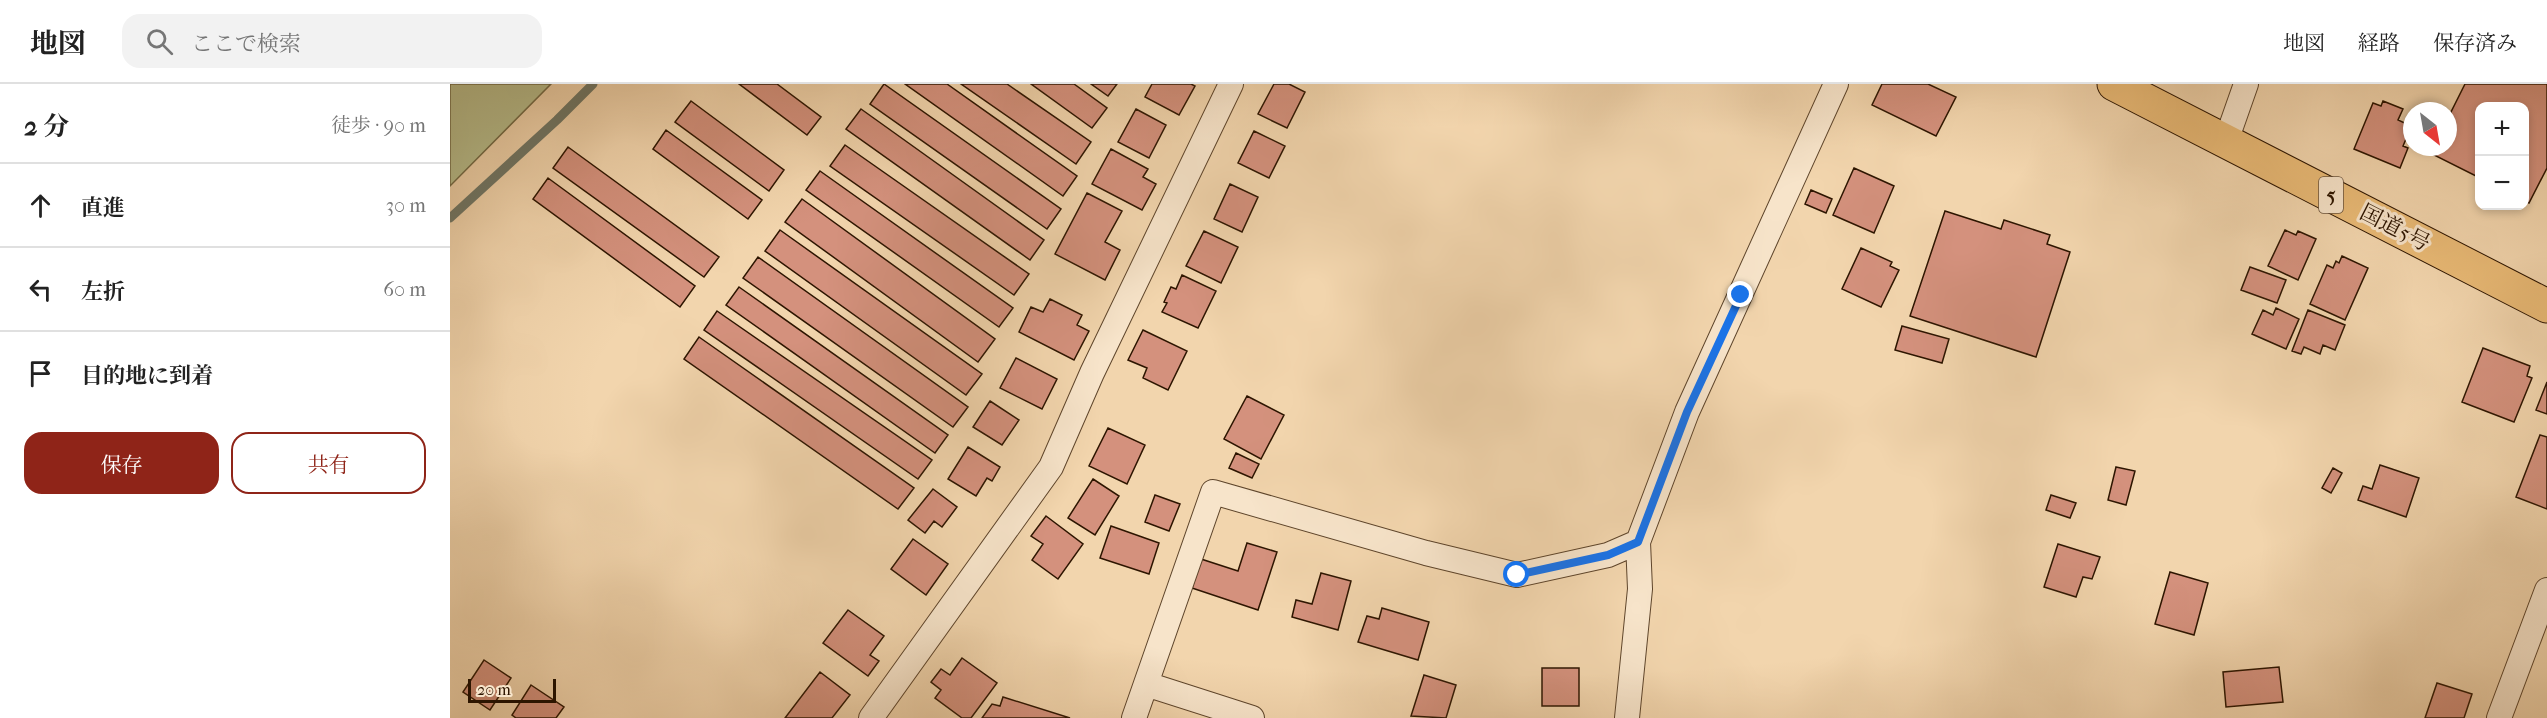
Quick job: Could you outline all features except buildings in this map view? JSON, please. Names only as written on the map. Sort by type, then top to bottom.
[{"type":"highway","name":"国道5号","points":[[2114,84],[2547,306]]},
{"type":"street","points":[[871,718],[1051,467],[1092,373],[1231,84]]},
{"type":"street","points":[[1627,718],[1640,590],[1638,542],[1687,412],[1836,84]]},
{"type":"street","points":[[2226,141],[2246,84]]},
{"type":"street","points":[[1134,718],[1213,492],[1426,553],[1517,575],[1608,555],[1638,542]]},
{"type":"street","points":[[2499,718],[2547,590]]},
{"type":"street","points":[[1146,684],[1252,718]]},
{"type":"green space","points":[[450,84],[551,84],[450,186]]},
{"type":"waterway","points":[[450,218],[593,84]]},
{"type":"route","points":[[1517,575],[1608,555],[1638,542],[1687,412],[1741,295]]}]
